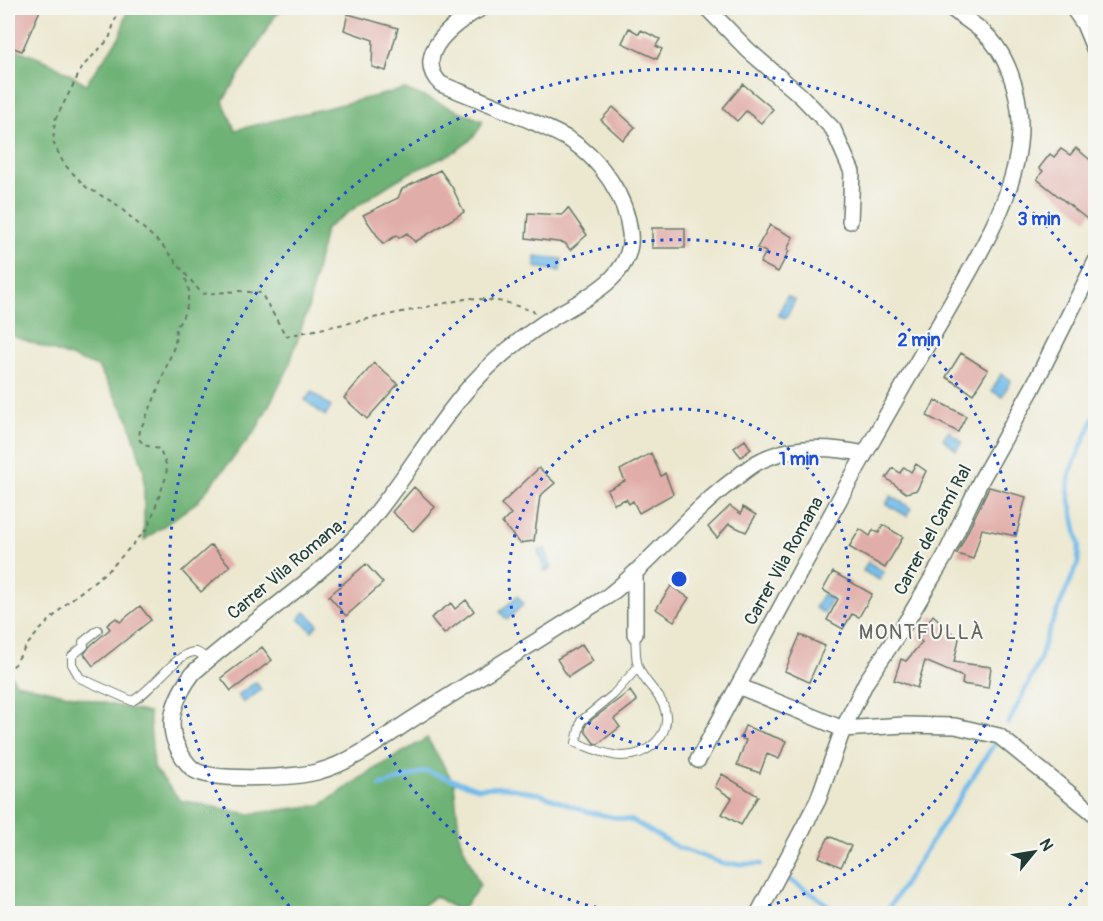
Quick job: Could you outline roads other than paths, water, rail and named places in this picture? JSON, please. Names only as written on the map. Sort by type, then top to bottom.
[{"type":"street","name":"Carrer Vila Romana","points":[[482,8],[453,27],[435,48],[430,60],[430,68],[434,77],[441,84],[522,117],[570,140],[587,154],[614,187],[626,214],[630,234],[629,252],[624,266],[607,283],[518,341],[472,384],[373,517],[340,553],[193,673],[181,689],[174,707],[172,725],[175,741],[184,759],[194,770],[210,776],[298,776],[321,771],[369,747],[608,596],[635,575],[694,514],[723,488],[761,460],[783,453],[835,448],[865,454]]},
{"type":"street","points":[[707,8],[747,50],[800,95],[833,129],[852,172],[850,221]]},
{"type":"street","name":"Carrer Vila Romana","points":[[698,760],[865,454],[983,248],[1010,183],[1018,153],[1020,122],[1016,93],[1006,65],[994,44],[984,32],[951,8]]},
{"type":"street","points":[[1073,8],[1084,24],[1095,53]]},
{"type":"street","name":"Carrer del Camí Ral","points":[[758,914],[818,800],[843,729],[866,682],[908,619],[945,556],[980,482],[1032,389],[1095,261]]},
{"type":"street","points":[[635,575],[635,634]]},
{"type":"street","points":[[738,686],[843,729],[904,724],[955,726],[999,736],[1095,815]]},
{"type":"lane","points":[[98,630],[83,642],[84,646],[72,656],[72,664],[80,678],[132,701],[142,696],[180,657],[198,652],[208,659]]},
{"type":"lane","points":[[635,634],[638,667],[665,708],[667,722],[664,734],[651,747],[633,755],[619,756],[576,743],[581,721],[614,695],[638,667]]},
{"type":"water","points":[[535,256],[562,259],[560,271],[535,267]]},
{"type":"water","points":[[787,296],[795,300],[786,318],[778,315]]},
{"type":"water","points":[[1001,374],[1011,380],[1002,397],[992,391]]},
{"type":"water","points":[[312,392],[331,407],[325,416],[305,400]]},
{"type":"water","points":[[949,431],[962,442],[956,450],[943,439]]},
{"type":"water","points":[[891,496],[911,508],[907,516],[886,504]]},
{"type":"water","points":[[545,549],[552,568],[545,571],[538,551]]},
{"type":"water","points":[[868,562],[884,572],[879,580],[863,571]]},
{"type":"water","points":[[823,594],[832,599],[824,613],[815,608]]},
{"type":"water","points":[[517,596],[524,604],[507,620],[500,612]]},
{"type":"water","points":[[305,612],[318,624],[312,631],[299,619]]},
{"type":"water","points":[[256,682],[261,690],[243,703],[238,695]]},
{"type":"waterway","points":[[1008,724],[1040,660],[1046,637],[1078,563],[1079,545],[1068,490],[1070,472],[1096,413]]},
{"type":"waterway","points":[[885,914],[994,744]]},
{"type":"waterway","points":[[380,786],[426,771],[477,788],[504,787],[540,794],[588,812],[633,821],[677,847],[724,864],[761,864]]},
{"type":"waterway","points":[[785,877],[820,899],[838,914]]},
{"type":"district","name":"MONTFULLÀ","points":[[922,632]]}]
